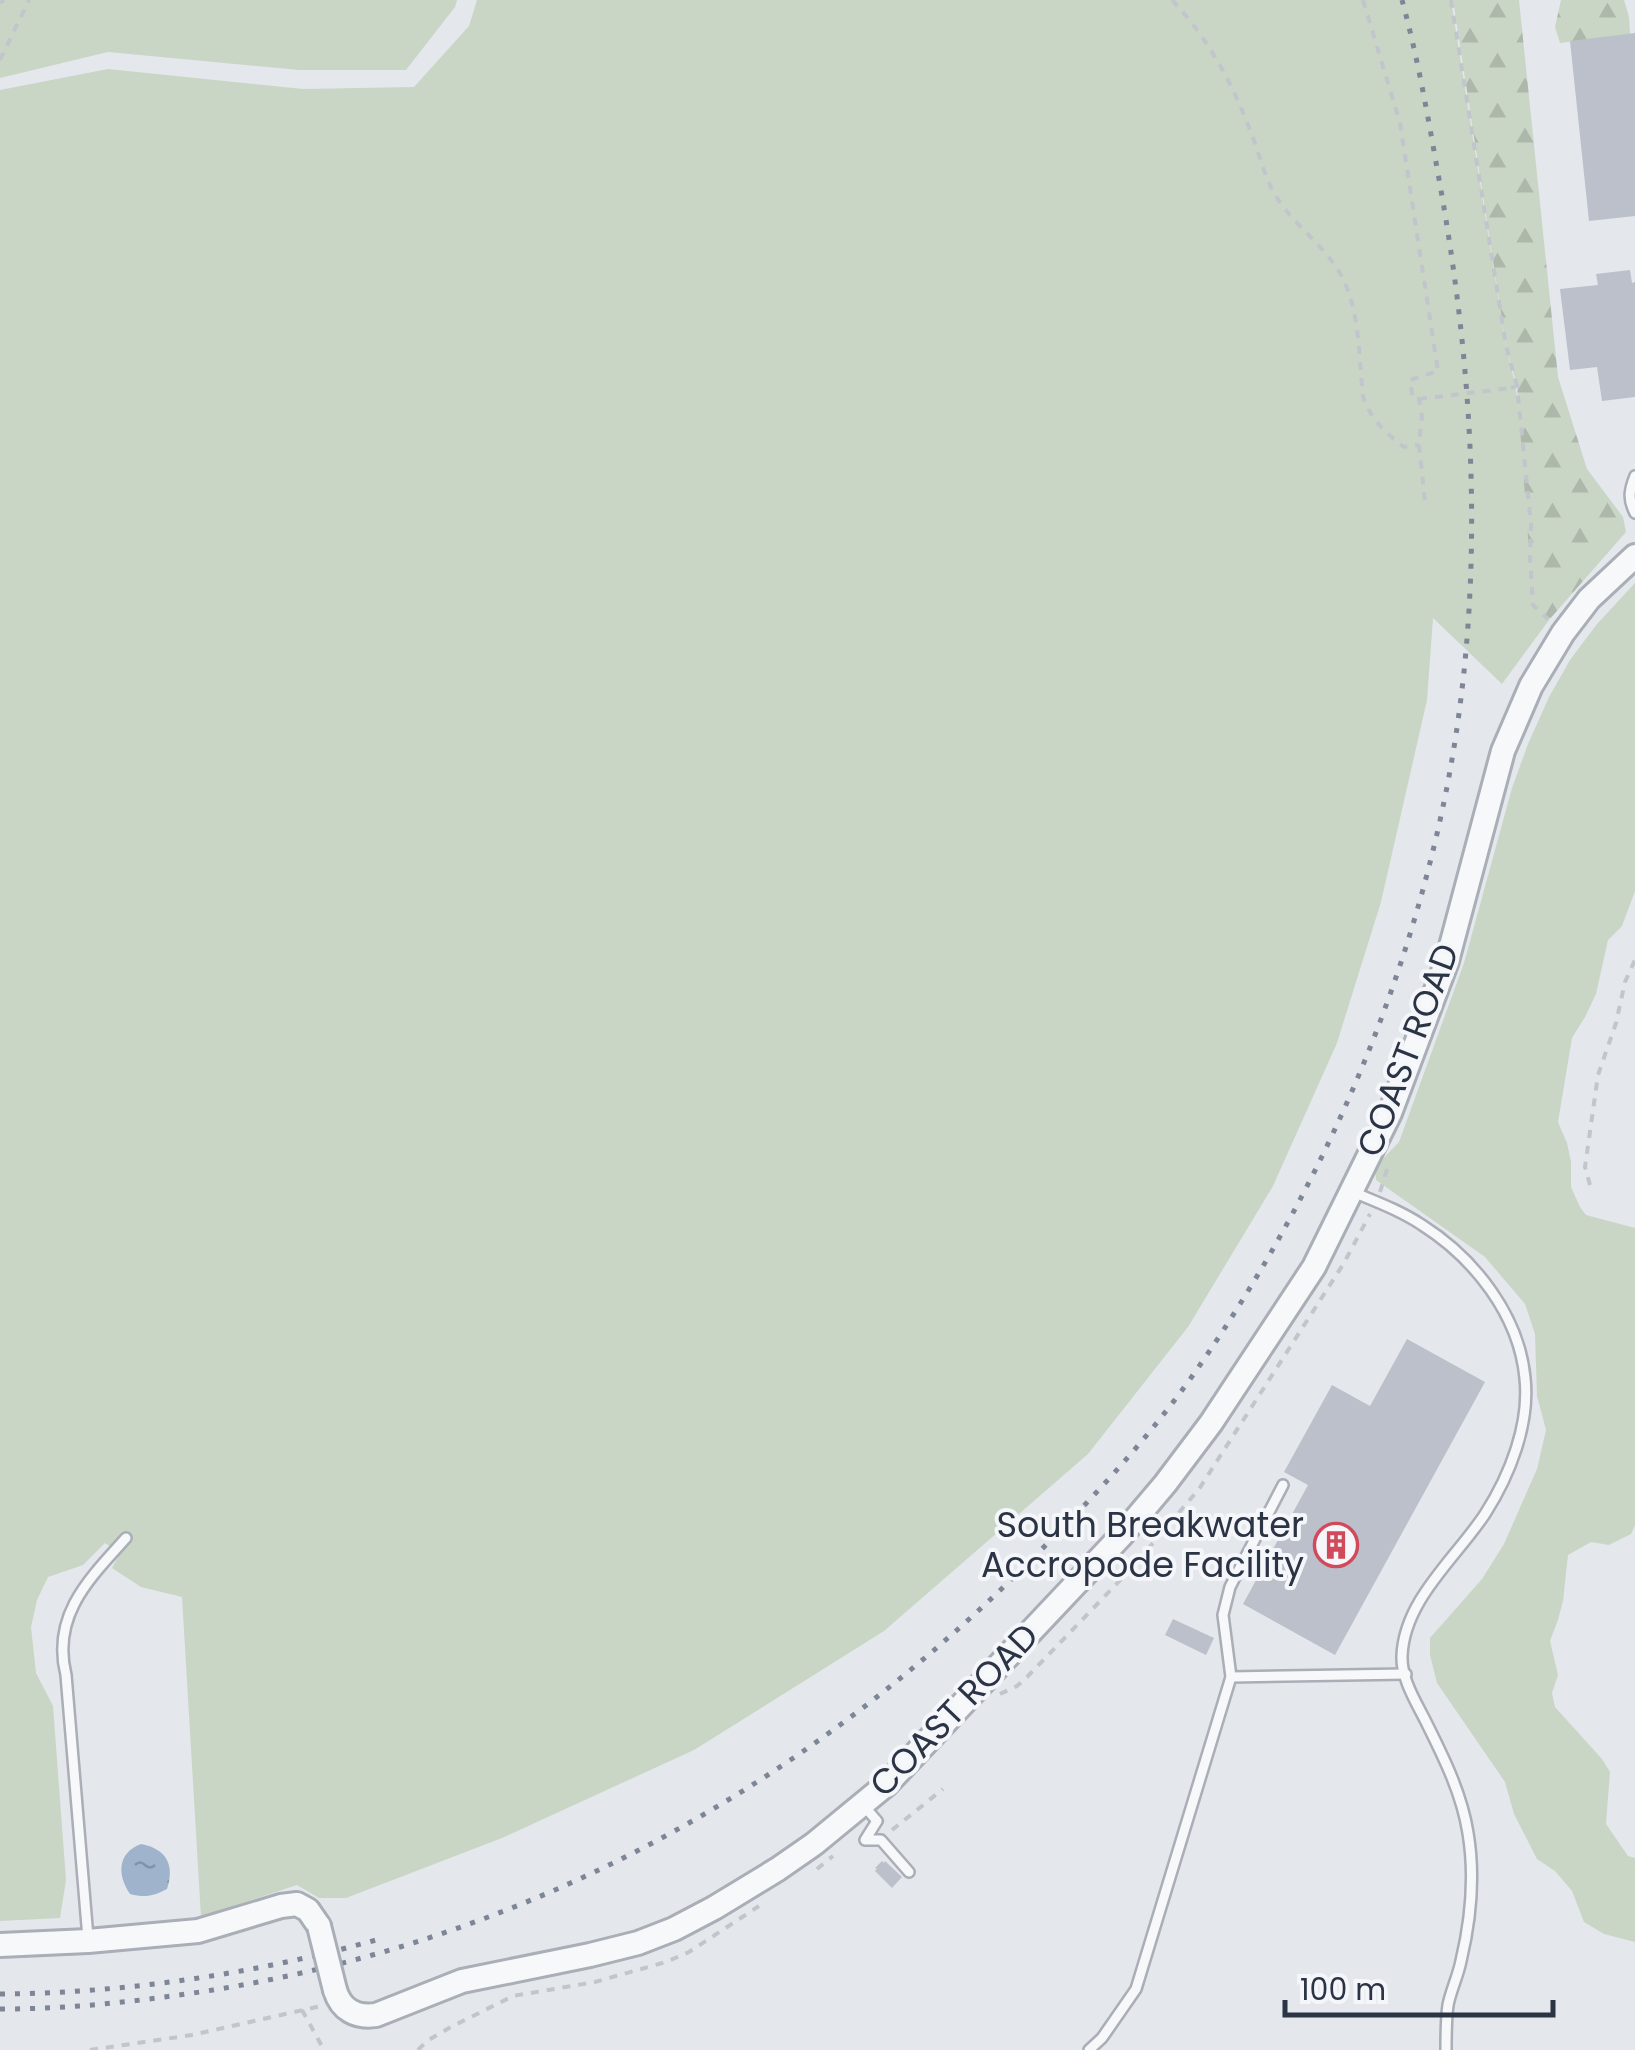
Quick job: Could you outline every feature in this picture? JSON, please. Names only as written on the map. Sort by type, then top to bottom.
[{"type":"street","name":"COAST ROAD","points":[[0,1946],[198,1931],[297,1904],[308,1910],[319,1926],[339,2001],[350,2012],[376,2015],[462,1982],[590,1955],[688,1922],[778,1869],[887,1784],[1121,1536],[1164,1484],[1211,1423],[1314,1267],[1390,1114],[1447,960],[1503,750],[1531,686],[1563,633],[1590,599],[1635,556]]},
{"type":"lane","points":[[1635,476],[1629,502],[1635,513]]},
{"type":"lane","points":[[1351,1191],[1400,1211],[1424,1226],[1475,1271],[1494,1294],[1508,1321],[1526,1379],[1515,1455],[1486,1512],[1407,1624],[1402,1659],[1410,1692],[1460,1796],[1468,1833],[1472,1870],[1469,1923],[1448,2006],[1446,2050]]},
{"type":"lane","points":[[1089,2050],[1136,1989],[1232,1676],[1223,1615],[1230,1587],[1283,1485]]},
{"type":"lane","points":[[88,1941],[66,1674],[61,1656],[64,1632],[84,1583],[126,1538]]},
{"type":"lane","points":[[1232,1676],[1406,1674]]},
{"type":"lane","points":[[863,1804],[876,1821],[865,1840],[881,1840],[909,1872]]},
{"type":"path","points":[[0,60],[29,0]]},
{"type":"path","points":[[1172,0],[1202,37],[1229,83],[1280,204],[1340,274],[1354,312],[1368,410],[1404,447],[1420,445]]},
{"type":"path","points":[[1363,0],[1400,124],[1436,354],[1438,371],[1410,380],[1413,399],[1514,387]]},
{"type":"path","points":[[1451,0],[1514,387],[1531,525],[1533,605],[1563,633]]},
{"type":"path","points":[[1419,398],[1424,502]]},
{"type":"path","points":[[1590,1186],[1585,1166],[1598,1076],[1635,960]]},
{"type":"path","points":[[995,1696],[1028,1677],[1130,1570],[1198,1490],[1344,1263],[1376,1202],[1390,1157]]},
{"type":"path","points":[[881,1840],[942,1789]]},
{"type":"path","points":[[90,2050],[192,2034],[302,2010],[324,2050]]},
{"type":"green space","points":[[0,0],[457,0],[406,70],[299,70],[108,52],[0,78]]},
{"type":"green space","points":[[477,0],[1451,0],[1524,442],[1533,605],[1549,620],[1502,684],[1433,618],[1427,700],[1381,902],[1337,1043],[1273,1186],[1188,1327],[1088,1454],[884,1631],[694,1750],[502,1838],[346,1898],[319,1898],[297,1885],[201,1917],[182,1597],[141,1587],[112,1568],[120,1553],[105,1543],[83,1565],[48,1577],[37,1600],[31,1627],[36,1673],[53,1706],[66,1880],[60,1918],[0,1921],[0,90],[108,69],[303,89],[414,87],[469,26]]},
{"type":"green space","points":[[1453,0],[1519,0],[1558,377],[1587,469],[1623,517],[1626,532],[1549,620],[1533,605],[1517,386],[1506,346]]},
{"type":"green space","points":[[1561,0],[1624,0],[1630,34],[1560,43],[1555,27]]},
{"type":"green space","points":[[1635,583],[1635,891],[1622,926],[1608,940],[1596,994],[1572,1038],[1558,1122],[1571,1162],[1571,1187],[1580,1207],[1586,1215],[1635,1228],[1635,1525],[1631,1534],[1609,1545],[1591,1542],[1568,1555],[1563,1601],[1550,1641],[1558,1675],[1552,1693],[1555,1707],[1610,1772],[1606,1824],[1628,1856],[1635,1858],[1635,1942],[1604,1934],[1584,1922],[1572,1891],[1555,1871],[1537,1859],[1514,1814],[1505,1782],[1437,1683],[1430,1638],[1482,1579],[1504,1544],[1537,1469],[1546,1430],[1537,1396],[1535,1334],[1525,1304],[1485,1257],[1376,1180],[1375,1167],[1399,1142],[1464,963],[1512,788],[1528,744],[1570,660]]},
{"type":"water","points":[[141,1844],[157,1850],[169,1865],[167,1889],[149,1896],[130,1894],[121,1872],[127,1853]]},
{"type":"building","points":[[1635,33],[1635,216],[1589,221],[1570,41]]},
{"type":"building","points":[[1630,270],[1632,283],[1635,282],[1635,397],[1602,401],[1597,367],[1570,370],[1560,289],[1598,285],[1596,274]]},
{"type":"building","name":"South Breakwater Accropode Facility","points":[[1407,1339],[1485,1382],[1335,1655],[1243,1604],[1308,1485],[1284,1472],[1332,1385],[1370,1406]]},
{"type":"building","points":[[1173,1619],[1214,1638],[1206,1655],[1165,1635]]},
{"type":"building","points":[[882,1861],[902,1877],[892,1888],[875,1871]]},
{"type":"railway","points":[[0,2009],[160,1998],[330,1966],[443,1933],[552,1891],[657,1840],[757,1782],[853,1715],[945,1641],[1099,1490],[1200,1365],[1283,1231],[1319,1162],[1382,1018],[1429,868],[1459,714],[1471,557],[1467,401],[1450,245],[1402,0]]},
{"type":"railway","points":[[0,1994],[97,1990],[193,1979],[383,1938]]},
{"type":"place","name":"South Breakwater Accropode Facility","points":[[1336,1545]]}]
